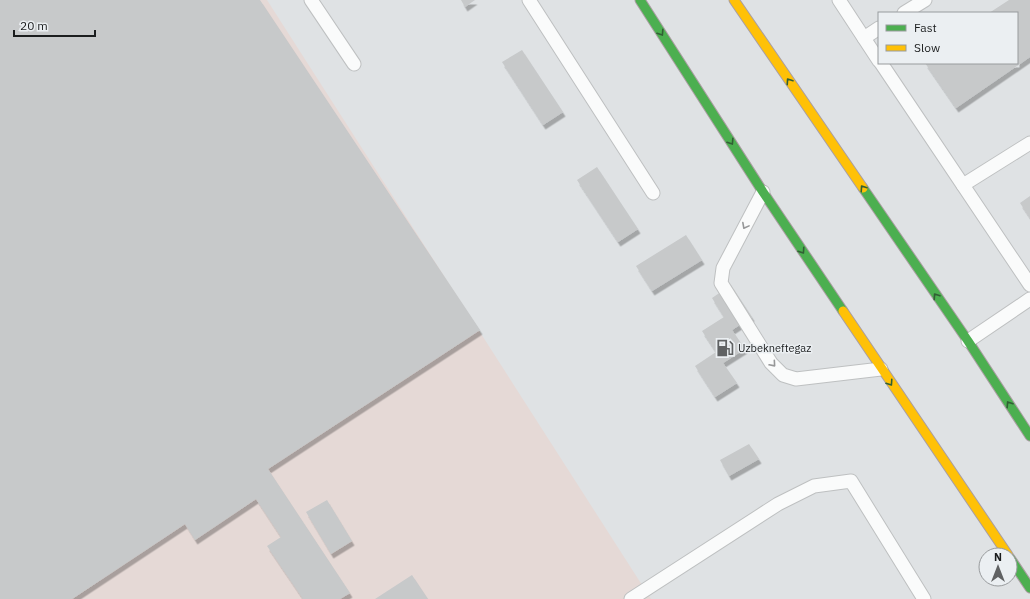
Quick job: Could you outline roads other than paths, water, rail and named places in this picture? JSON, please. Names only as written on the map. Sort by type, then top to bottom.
[{"type":"highway","points":[[640,0],[763,192],[1003,547]]},
{"type":"highway","points":[[734,0],[968,341],[1030,436]]},
{"type":"highway","points":[[1018,570],[1030,588]]},
{"type":"lane","points":[[311,0],[354,64]]},
{"type":"lane","points":[[529,0],[653,193]]},
{"type":"lane","points":[[839,0],[878,59]]},
{"type":"lane","points":[[906,12],[925,0]]},
{"type":"lane","points":[[864,38],[878,29]]},
{"type":"lane","points":[[882,64],[1030,285]]},
{"type":"lane","points":[[963,185],[1030,143]]},
{"type":"lane","points":[[763,192],[723,268],[721,283],[771,364],[784,375],[796,379],[881,369]]},
{"type":"lane","points":[[968,341],[1030,299]]},
{"type":"lane","points":[[631,599],[778,504],[814,486],[851,481],[924,599]]},
{"type":"place","name":"Uzbekneftegaz","points":[[725,348]]}]
